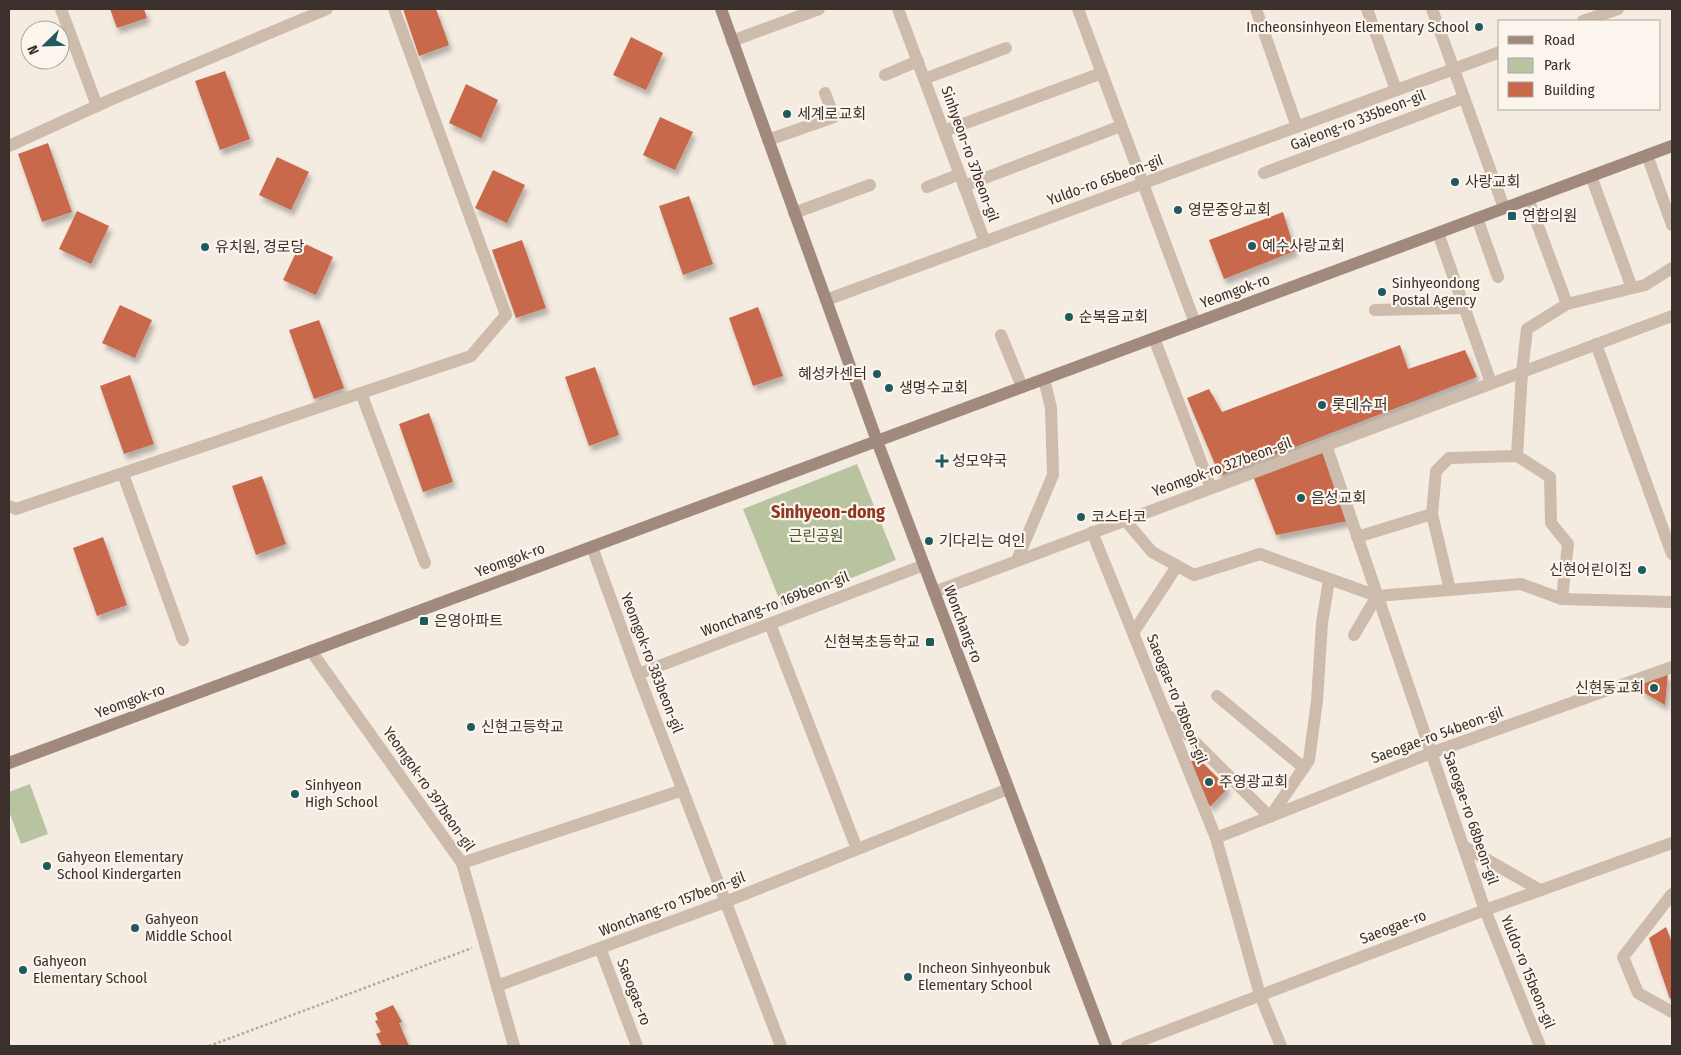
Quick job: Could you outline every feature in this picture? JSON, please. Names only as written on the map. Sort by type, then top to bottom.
[{"type":"main road","name":"Wonchang-ro","points":[[720,9],[877,441],[1106,1046]]},
{"type":"main road","name":"Yeomgok-ro","points":[[9,763],[1672,146]]},
{"type":"street","points":[[61,9],[97,106]]},
{"type":"street","points":[[9,146],[97,106],[327,9]]},
{"type":"street","points":[[9,506],[16,510],[471,356],[506,315],[394,9]]},
{"type":"street","points":[[732,41],[819,9]]},
{"type":"street","name":"Sinhyeon-ro 37beon-gil","points":[[898,9],[985,242]]},
{"type":"street","points":[[1078,9],[1195,323]]},
{"type":"street","points":[[1256,9],[1296,127]]},
{"type":"street","points":[[1367,9],[1396,90]]},
{"type":"street","points":[[1432,9],[1504,208]]},
{"type":"street","points":[[1587,20],[1618,9]]},
{"type":"street","name":"Sinhyeon-ro 37beon-gil","points":[[924,79],[1006,48]]},
{"type":"street","name":"Yuldo-ro 65beon-gil","points":[[826,300],[1498,53]]},
{"type":"street","points":[[884,75],[918,61]]},
{"type":"street","points":[[944,131],[1102,73]]},
{"type":"street","points":[[768,140],[834,117],[825,93]]},
{"type":"street","name":"Gajeong-ro 335beon-gil","points":[[1264,173],[1464,98]]},
{"type":"street","points":[[927,187],[962,180],[1121,126]]},
{"type":"street","points":[[1647,156],[1672,225]]},
{"type":"street","points":[[1591,176],[1632,288]]},
{"type":"street","points":[[794,213],[870,185]]},
{"type":"street","points":[[1528,199],[1566,304]]},
{"type":"street","points":[[1477,218],[1498,277]]},
{"type":"street","points":[[1438,233],[1491,384]]},
{"type":"street","points":[[1517,456],[1522,372],[1527,330],[1566,304],[1645,286],[1672,268]]},
{"type":"street","points":[[1375,310],[1464,308]]},
{"type":"street","name":"Yeomgok-ro 327beon-gil","points":[[934,592],[1672,316]]},
{"type":"street","points":[[1001,335],[1022,388]]},
{"type":"street","points":[[1154,338],[1211,488]]},
{"type":"street","points":[[1596,344],[1672,554]]},
{"type":"street","points":[[1017,560],[1053,475],[1051,408],[1044,379]]},
{"type":"street","points":[[361,393],[425,563]]},
{"type":"street","name":"Saeogae-ro 68beon-gil","points":[[1326,445],[1485,910]]},
{"type":"street","points":[[1450,590],[1432,514],[1436,471],[1449,458],[1517,456],[1550,476],[1551,523],[1568,544],[1562,599]]},
{"type":"street","points":[[123,474],[183,640]]},
{"type":"street","points":[[1357,538],[1432,514]]},
{"type":"street","points":[[1125,520],[1152,552],[1194,575],[1260,554],[1377,596],[1521,584],[1562,599],[1672,602]]},
{"type":"street","name":"Saeogae-ro 78beon-gil","points":[[1092,532],[1216,838],[1260,995],[1281,1046]]},
{"type":"street","name":"Yeomgok-ro 383beon-gil","points":[[592,547],[638,674],[781,1046]]},
{"type":"street","name":"Wonchang-ro 169beon-gil","points":[[638,674],[924,565]]},
{"type":"street","points":[[1133,634],[1177,566]]},
{"type":"street","points":[[1165,712],[1270,817],[1309,760],[1317,701],[1322,623],[1329,580]]},
{"type":"street","points":[[1354,635],[1377,596]]},
{"type":"street","points":[[770,624],[857,849]]},
{"type":"street","name":"Yeomgok-ro 397beon-gil","points":[[311,651],[462,863],[514,1046]]},
{"type":"street","name":"Saeogae-ro 54beon-gil","points":[[1216,838],[1432,753],[1672,667]]},
{"type":"street","points":[[1216,696],[1304,768]]},
{"type":"street","name":"Wonchang-ro 157beon-gil","points":[[497,986],[726,902],[1008,789]]},
{"type":"street","points":[[462,863],[683,790]]},
{"type":"street","name":"Saeogae-ro","points":[[1127,1046],[1485,910],[1672,843]]},
{"type":"street","points":[[1463,846],[1540,890]]},
{"type":"street","points":[[1672,894],[1622,957],[1638,993],[1672,1012]]},
{"type":"street","name":"Yuldo-ro 15beon-gil","points":[[1485,910],[1540,1046]]},
{"type":"street","name":"Saeogae-ro","points":[[600,948],[637,1046]]},
{"type":"path","points":[[209,1046],[473,947]]},
{"type":"green space","name":"근린공원","points":[[857,464],[896,560],[782,606],[743,509]]},
{"type":"green space","points":[[30,784],[48,834],[21,844],[9,811],[9,792]]},
{"type":"building","points":[[110,9],[144,9],[147,18],[117,28]]},
{"type":"building","points":[[403,9],[436,9],[449,45],[419,56]]},
{"type":"building","points":[[631,37],[663,53],[646,90],[613,75]]},
{"type":"building","points":[[225,71],[250,139],[220,150],[195,81]]},
{"type":"building","points":[[466,84],[498,100],[481,138],[449,123]]},
{"type":"building","points":[[660,117],[693,132],[675,170],[643,155]]},
{"type":"building","points":[[48,143],[72,212],[42,222],[18,154]]},
{"type":"building","points":[[277,157],[309,172],[291,210],[259,195]]},
{"type":"building","points":[[493,170],[525,185],[507,223],[475,208]]},
{"type":"building","points":[[689,196],[713,264],[683,275],[659,206]]},
{"type":"building","points":[[77,211],[109,226],[91,264],[59,249]]},
{"type":"building","name":"예수사랑교회","points":[[1283,212],[1295,251],[1224,279],[1209,240]]},
{"type":"building","points":[[522,240],[546,308],[516,318],[492,250]]},
{"type":"building","points":[[301,242],[333,257],[316,295],[283,280]]},
{"type":"building","points":[[120,305],[152,320],[135,358],[102,343]]},
{"type":"building","points":[[758,307],[783,376],[753,386],[729,318]]},
{"type":"building","points":[[319,320],[344,388],[314,399],[289,330]]},
{"type":"building","name":"롯데슈퍼","points":[[1400,345],[1408,369],[1465,350],[1477,377],[1220,476],[1187,398],[1209,389],[1222,412]]},
{"type":"building","points":[[595,367],[619,435],[589,446],[565,377]]},
{"type":"building","points":[[130,375],[154,444],[124,454],[100,386]]},
{"type":"building","points":[[429,413],[453,482],[423,492],[399,424]]},
{"type":"building","name":"음성교회","points":[[1323,450],[1348,521],[1276,535],[1253,476]]},
{"type":"building","points":[[262,476],[286,544],[256,555],[232,486]]},
{"type":"building","points":[[103,537],[127,605],[97,616],[73,548]]},
{"type":"building","name":"신현동교회","points":[[1668,673],[1665,705],[1643,692],[1640,683]]},
{"type":"building","name":"주영광교회","points":[[1199,759],[1228,788],[1210,807],[1189,762]]},
{"type":"building","points":[[1666,927],[1672,943],[1672,998],[1670,999],[1649,938]]},
{"type":"building","points":[[393,1005],[402,1022],[399,1023],[409,1046],[382,1046],[376,1034],[381,1032],[375,1021],[378,1020],[375,1013]]},
{"type":"place","name":"Incheonsinhyeon Elementary School","points":[[1479,27]]},
{"type":"place","name":"세계로교회","points":[[787,114]]},
{"type":"place","name":"사랑교회","points":[[1455,182]]},
{"type":"place","name":"영문중앙교회","points":[[1178,210]]},
{"type":"place","name":"연합의원","points":[[1512,216]]},
{"type":"place","name":"예수사랑교회","points":[[1252,246]]},
{"type":"place","name":"유치원, 경로당","points":[[205,247]]},
{"type":"place","name":"Sinhyeondong Postal Agency","points":[[1382,292]]},
{"type":"place","name":"순복음교회","points":[[1069,317]]},
{"type":"place","name":"혜성카센터","points":[[877,374]]},
{"type":"place","name":"생명수교회","points":[[889,388]]},
{"type":"place","name":"롯데슈퍼","points":[[1322,405]]},
{"type":"place","name":"성모약국","points":[[942,461]]},
{"type":"place","name":"음성교회","points":[[1301,498]]},
{"type":"place","name":"코스타코","points":[[1081,517]]},
{"type":"place","name":"기다리는 여인","points":[[929,541]]},
{"type":"place","name":"신현어린이집","points":[[1642,570]]},
{"type":"place","name":"은영아파트","points":[[424,621]]},
{"type":"place","name":"신현북초등학교","points":[[930,642]]},
{"type":"place","name":"신현동교회","points":[[1654,688]]},
{"type":"place","name":"신현고등학교","points":[[471,727]]},
{"type":"place","name":"주영광교회","points":[[1209,782]]},
{"type":"place","name":"Sinhyeon High School","points":[[295,794]]},
{"type":"place","name":"Gahyeon Elementary School Kindergarten","points":[[47,866]]},
{"type":"place","name":"Gahyeon Middle School","points":[[135,928]]},
{"type":"place","name":"Gahyeon Elementary School","points":[[23,970]]},
{"type":"place","name":"Incheon Sinhyeonbuk Elementary School","points":[[908,977]]},
{"type":"district","name":"Sinhyeon-dong","points":[[828,512]]}]
